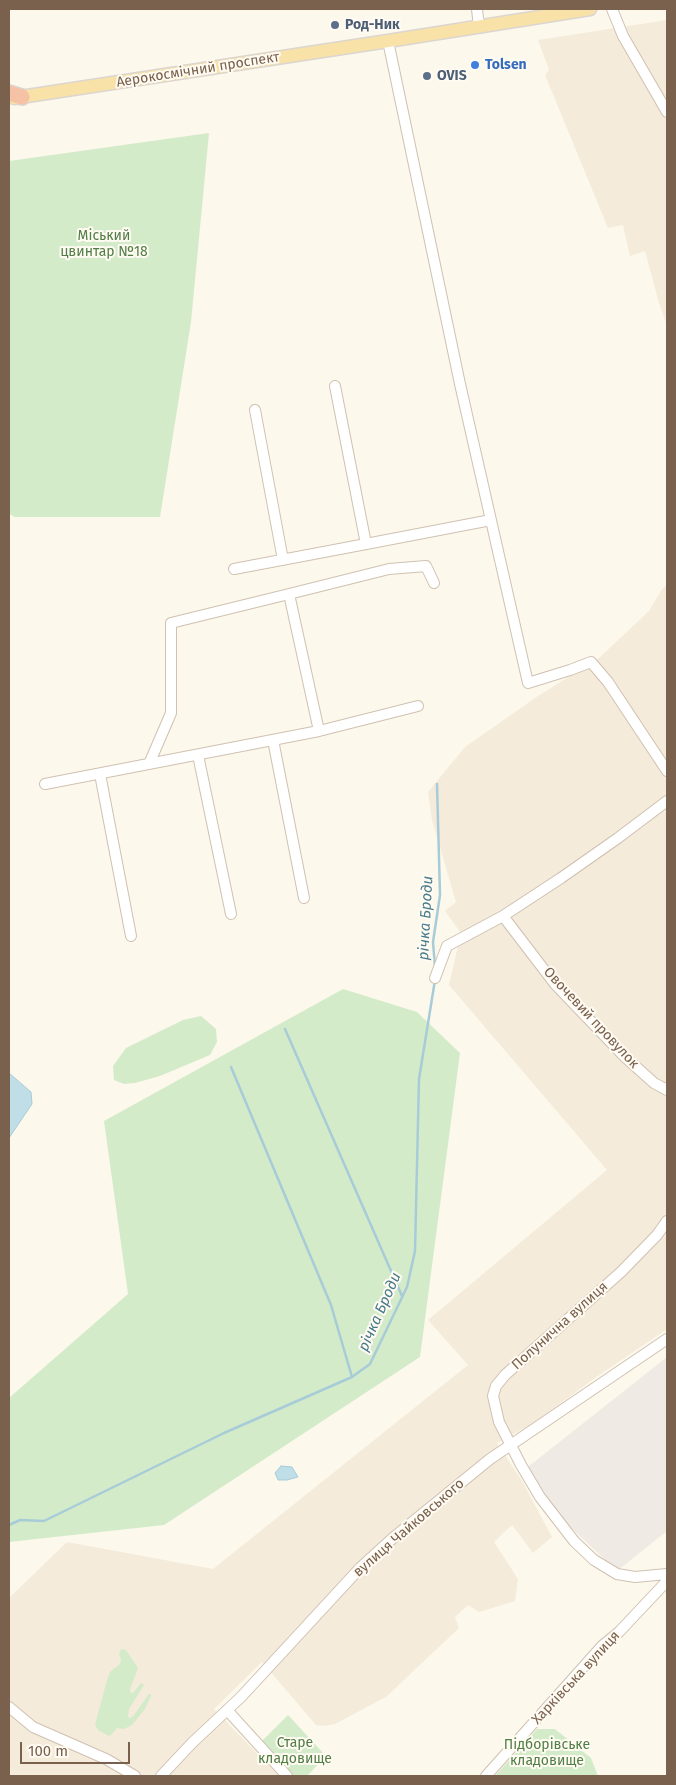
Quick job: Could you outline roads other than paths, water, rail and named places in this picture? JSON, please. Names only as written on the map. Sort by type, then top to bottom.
[{"type":"main road","name":"Аерокосмічний проспект","points":[[13,96],[388,41],[590,9]]},
{"type":"street","points":[[477,9],[479,27]]},
{"type":"street","points":[[612,9],[623,36],[667,112]]},
{"type":"street","points":[[388,41],[458,375],[528,683],[591,662],[608,682],[667,771]]},
{"type":"street","points":[[335,386],[366,544]]},
{"type":"street","points":[[255,410],[283,560]]},
{"type":"street","points":[[234,570],[491,520]]},
{"type":"street","points":[[149,764],[171,713],[171,623],[389,569],[426,566],[434,583]]},
{"type":"street","points":[[289,594],[319,730]]},
{"type":"street","points":[[45,784],[273,740],[418,706]]},
{"type":"street","points":[[273,740],[304,898]]},
{"type":"street","points":[[198,755],[232,914]]},
{"type":"street","points":[[100,774],[131,936]]},
{"type":"street","points":[[435,978],[447,946],[503,916],[593,856],[667,801]]},
{"type":"street","name":"Овочевий провулок","points":[[503,916],[555,984],[625,1057],[654,1083],[667,1090]]},
{"type":"street","name":"Полунична вулиця","points":[[667,1221],[657,1236],[621,1272],[510,1370],[494,1390],[493,1400],[499,1422],[540,1497],[574,1542],[612,1573],[635,1577],[667,1574]]},
{"type":"street","name":"вулиця Чайковського","points":[[161,1776],[227,1710],[367,1561],[473,1473],[667,1339]]},
{"type":"street","name":"Харківська вулиця","points":[[486,1776],[602,1646],[667,1581]]},
{"type":"street","points":[[9,1707],[20,1718],[34,1727],[106,1759],[135,1776]]},
{"type":"street","points":[[227,1710],[287,1776]]},
{"type":"water","points":[[9,1073],[31,1092],[32,1104],[9,1138]]},
{"type":"water","points":[[281,1466],[292,1467],[298,1477],[278,1480],[275,1473]]},
{"type":"waterway","name":"річка Броди","points":[[435,967],[433,942],[440,895],[437,784]]},
{"type":"waterway","name":"річка Броди","points":[[9,1525],[20,1520],[44,1521],[224,1433],[352,1377],[370,1364],[407,1287],[415,1251],[419,1079],[435,980]]},
{"type":"waterway","points":[[285,1029],[402,1296]]},
{"type":"waterway","points":[[231,1067],[331,1305],[352,1377]]},
{"type":"place","name":"Род-Ник","points":[[335,25]]},
{"type":"place","name":"Tolsen","points":[[475,65]]},
{"type":"place","name":"OVIS","points":[[427,76]]},
{"type":"park label","name":"Міський цвинтар №18","points":[[104,244]]},
{"type":"park label","name":"Старе кладовище","points":[[295,1752]]},
{"type":"park label","name":"Підборівське кладовище","points":[[547,1754]]}]
